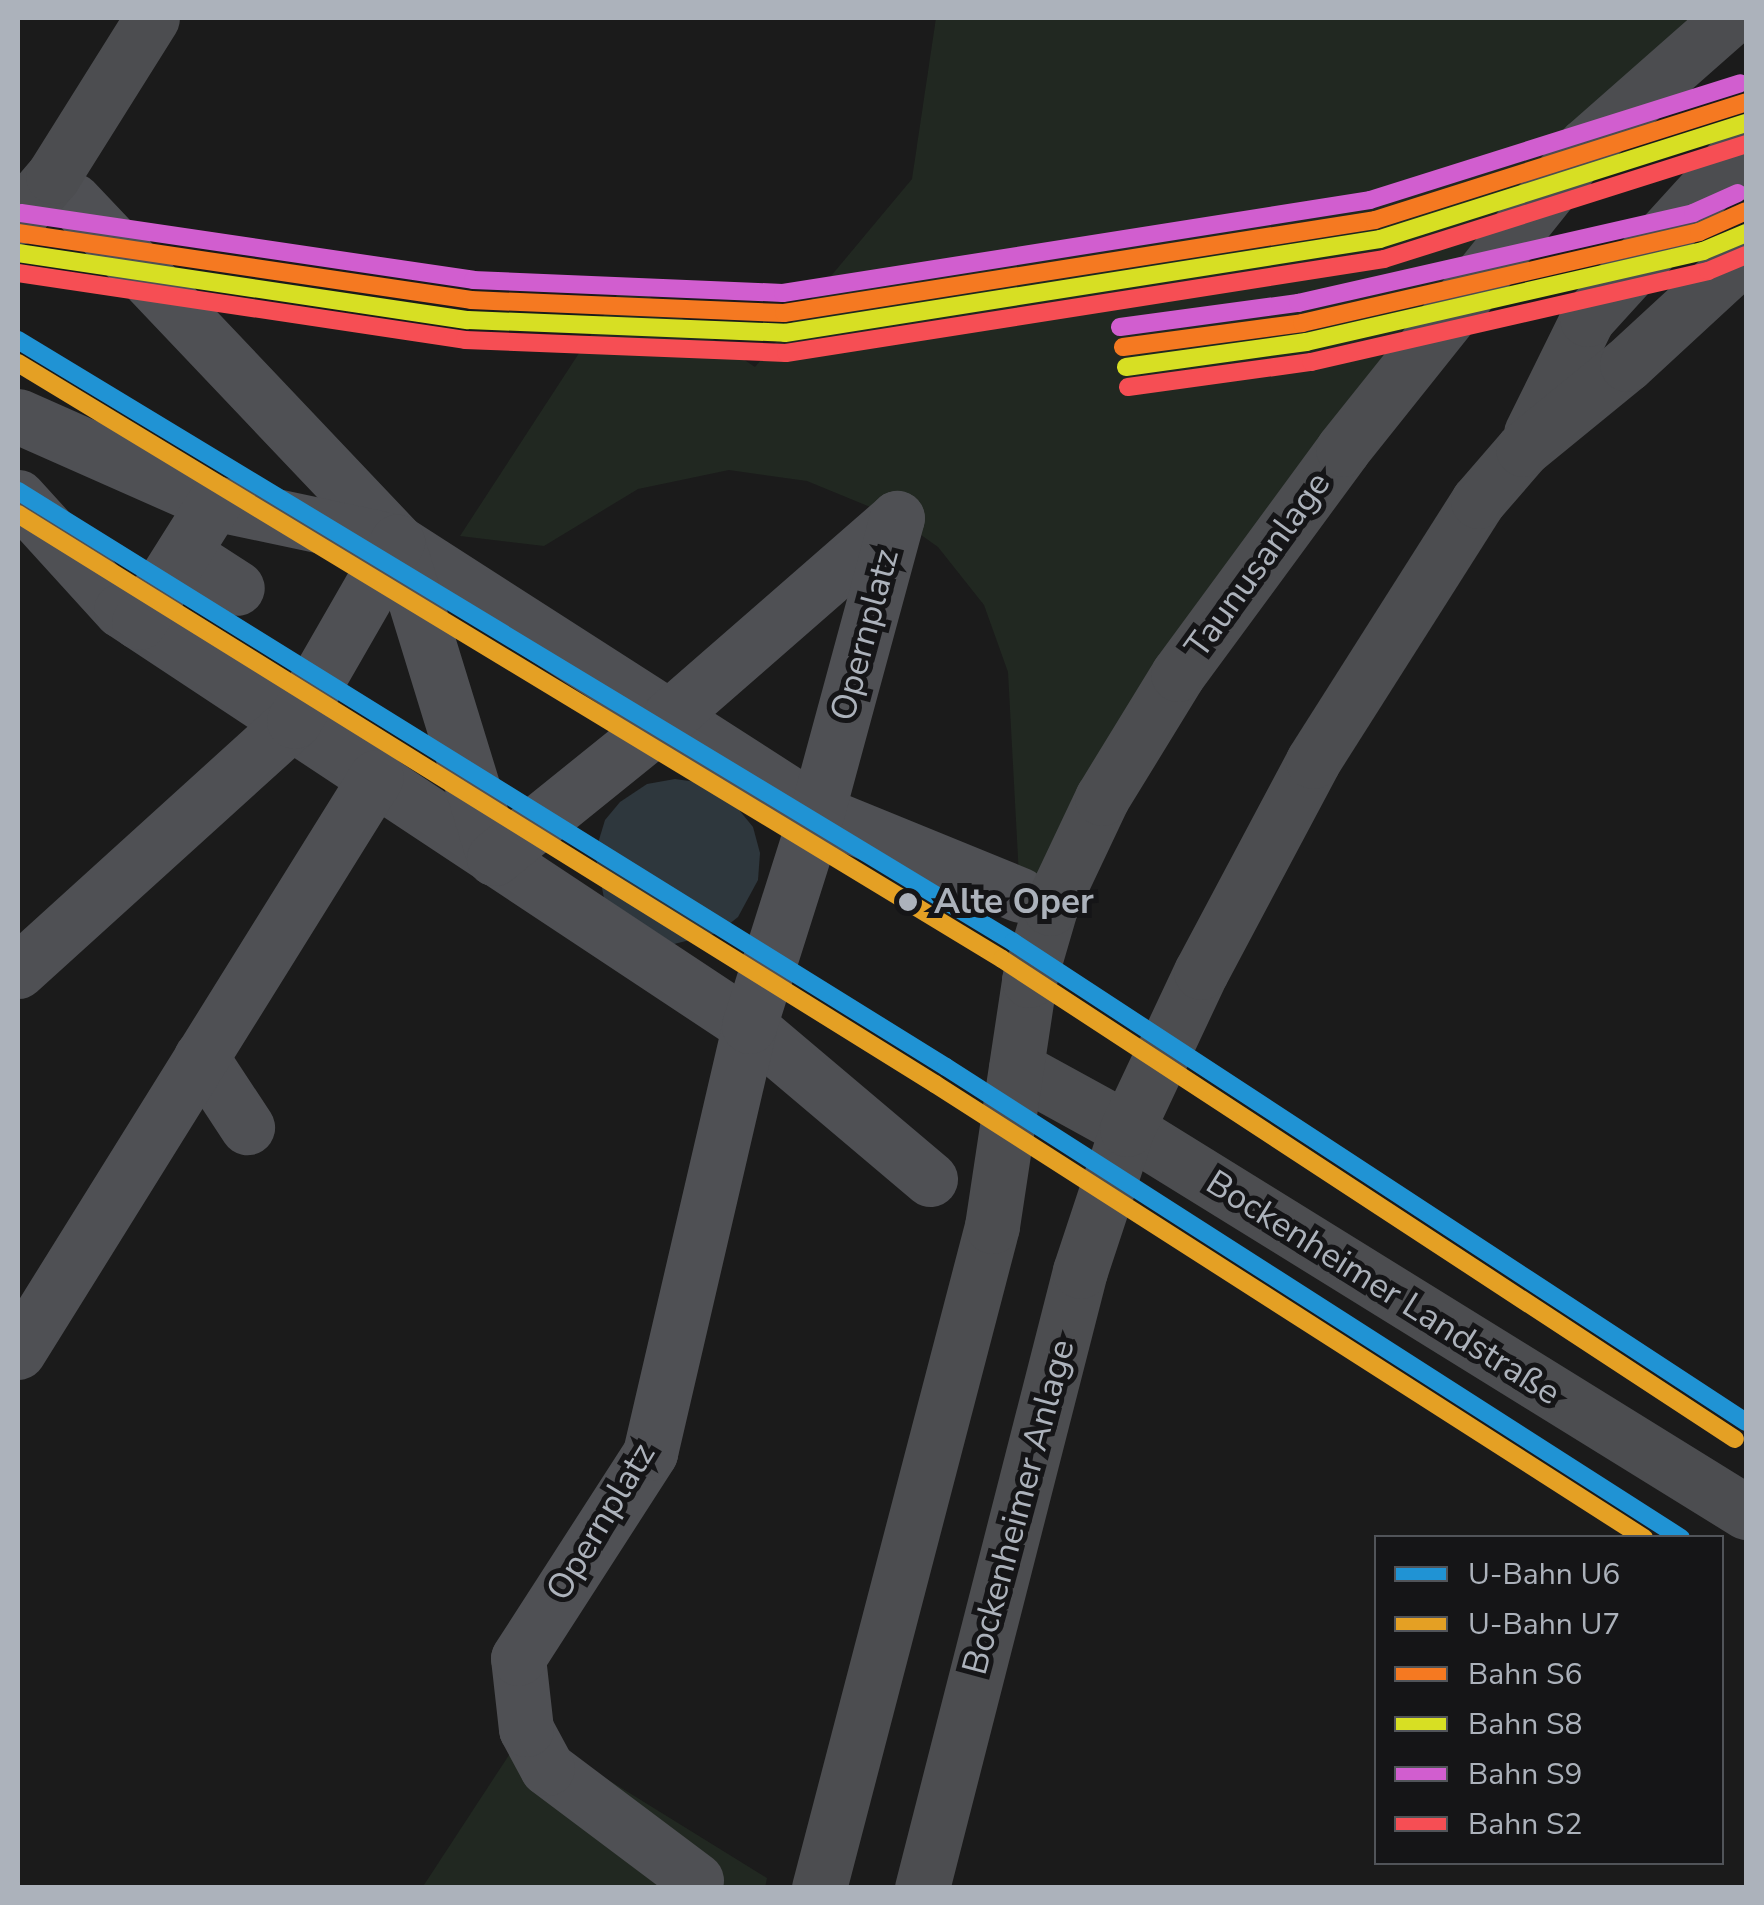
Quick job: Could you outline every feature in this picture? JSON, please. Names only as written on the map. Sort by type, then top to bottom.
[{"type":"main road","points":[[18,217],[53,176],[152,18]]},
{"type":"main road","name":"Taunusanlage","points":[[819,1888],[992,1226],[1029,980],[1050,908],[1102,798],[1178,674],[1343,449],[1586,144],[1730,18]]},
{"type":"main road","points":[[1523,449],[1587,319],[1746,144]]},
{"type":"main road","points":[[1128,1130],[1201,972],[1312,762],[1478,501],[1523,449],[1627,364],[1746,254]]},
{"type":"main road","name":"Bockenheimer Landstraße","points":[[1016,1068],[1128,1130],[1743,1503]]},
{"type":"main road","name":"Bockenheimer Anlage","points":[[922,1888],[1080,1271],[1128,1130]]},
{"type":"street","points":[[73,200],[398,542],[817,812],[1020,894]]},
{"type":"street","points":[[18,416],[214,504],[398,542]]},
{"type":"street","points":[[18,497],[121,610],[294,721],[749,1026],[930,1179]]},
{"type":"street","points":[[139,622],[224,579],[214,504]]},
{"type":"street","name":"Opernplatz","points":[[494,858],[670,716],[897,518],[817,812],[749,1026],[650,1453],[518,1658],[526,1729],[547,1768],[696,1880]]},
{"type":"street","points":[[18,971],[294,721],[398,542]]},
{"type":"street","points":[[398,542],[494,858]]},
{"type":"street","points":[[18,1352],[376,776]]},
{"type":"street","points":[[202,1056],[246,1128]]},
{"type":"shaded area","points":[[936,18],[1730,18],[1586,145],[1102,798],[1020,895],[1008,672],[984,605],[938,547],[897,518],[807,481],[729,470],[638,489],[544,546],[460,536],[626,281],[755,367],[912,179]]},
{"type":"shaded area","points":[[675,779],[703,783],[726,794],[753,827],[760,853],[758,880],[738,917],[718,933],[674,944],[604,898],[595,853],[605,820],[620,802],[647,784]]},
{"type":"shaded area","points":[[526,1729],[767,1878],[765,1888],[422,1888]]},
{"type":"metro line","name":"U6","points":[[18,340],[1013,942],[1746,1422]]},
{"type":"metro line","name":"U7","points":[[18,363],[1002,959],[1735,1439]]},
{"type":"metro line","name":"U6","points":[[18,491],[946,1067],[1676,1535]]},
{"type":"metro line","name":"U7","points":[[18,514],[935,1084],[1639,1535]]},
{"type":"rail line","name":"S9","points":[[21,213],[473,280],[783,293],[1370,200],[1740,83]]},
{"type":"rail line","name":"S6","points":[[18,233],[471,300],[784,313],[1375,220],[1746,102]]},
{"type":"rail line","name":"S8","points":[[18,253],[468,320],[785,333],[1380,239],[1746,123]]},
{"type":"rail line","name":"S2","points":[[18,273],[465,340],[786,353],[1384,259],[1746,144]]},
{"type":"rail line","name":"S9","points":[[1120,327],[1298,303],[1693,213],[1738,193]]},
{"type":"rail line","name":"S6","points":[[1123,347],[1302,323],[1699,232],[1746,211]]},
{"type":"rail line","name":"S8","points":[[1126,367],[1306,342],[1703,251],[1746,233]]},
{"type":"rail line","name":"S2","points":[[1128,387],[1311,362],[1708,271],[1746,255]]},
{"type":"place","name":"Alte Oper","points":[[908,902]]}]
